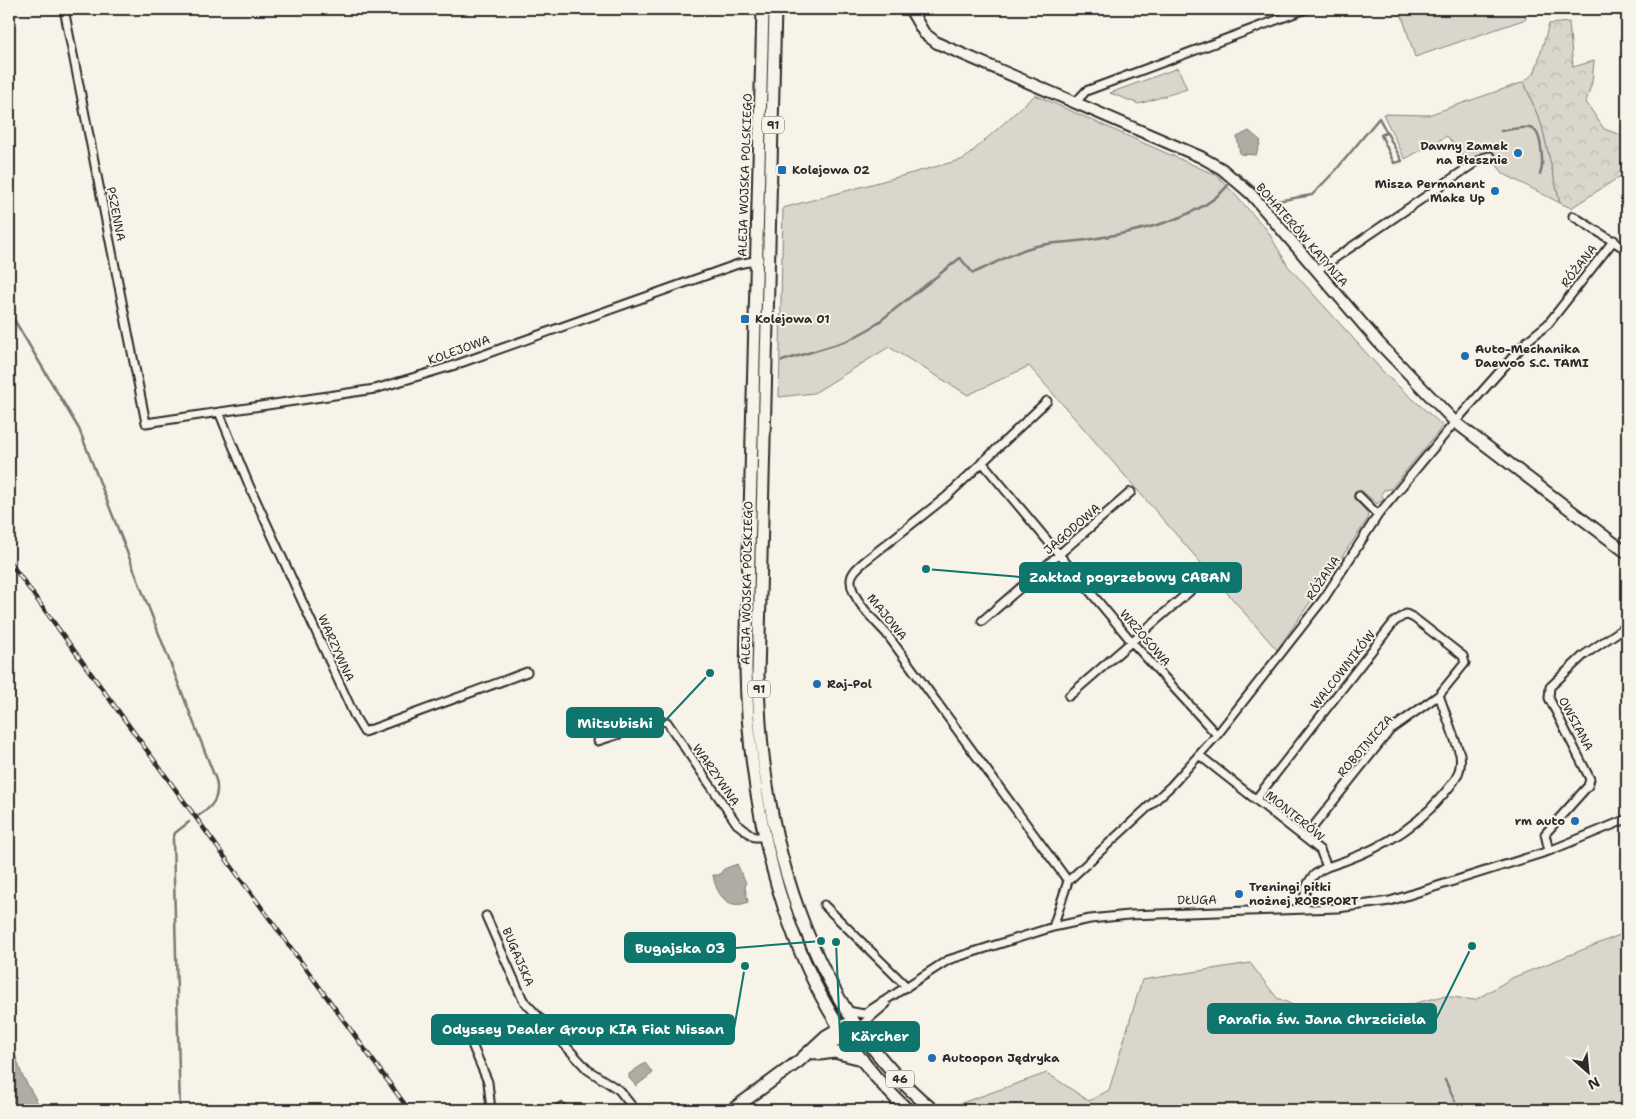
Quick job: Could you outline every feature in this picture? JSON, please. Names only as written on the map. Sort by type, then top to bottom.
[{"type":"main road","name":"ALEJA WOJSKA POLSKIEGO","points":[[763,9],[746,669],[751,760],[764,837],[777,884],[791,925],[812,973],[843,1032],[884,1087],[908,1110]]},
{"type":"main road","name":"ALEJA WOJSKA POLSKIEGO","points":[[775,9],[758,675],[764,768],[778,842],[796,900],[814,948],[853,1020],[908,1088],[932,1110]]},
{"type":"main road","points":[[732,1110],[799,1061],[843,1032],[853,1020]]},
{"type":"main road","points":[[799,1061],[831,1051],[862,1059]]},
{"type":"street","name":"PSZENNA","points":[[64,9],[146,424]]},
{"type":"street","name":"BOHATERÓW KATYNIA","points":[[910,9],[924,33],[937,43],[1201,157],[1222,169],[1251,194],[1379,343],[1455,422],[1627,553]]},
{"type":"street","points":[[1075,103],[1086,90],[1306,9]]},
{"type":"street","points":[[1316,271],[1482,158],[1490,156]]},
{"type":"street","points":[[1573,216],[1614,240],[1627,250]]},
{"type":"street","name":"RÓŻANA","points":[[1053,927],[1068,881],[1171,786],[1217,735],[1325,597],[1378,515],[1455,422],[1526,342],[1548,324],[1614,240]]},
{"type":"street","name":"KOLEJOWA","points":[[146,424],[375,389],[452,366],[738,264],[770,258]]},
{"type":"street","name":"MAJOWA","points":[[1047,401],[946,497],[854,571],[851,580],[857,599],[886,633],[1068,881]]},
{"type":"street","name":"WARZYWNA","points":[[219,412],[249,485],[355,718],[364,732],[527,672]]},
{"type":"street","name":"WRZOSOWA","points":[[982,462],[1132,642],[1217,735]]},
{"type":"street","name":"JAGODOWA","points":[[982,621],[1131,492]]},
{"type":"street","points":[[1359,496],[1378,515]]},
{"type":"street","points":[[1069,696],[1190,591]]},
{"type":"street","name":"WALCOWNIKÓW","points":[[1256,799],[1394,622],[1406,614],[1414,618],[1463,656]]},
{"type":"street","name":"OWSIANA","points":[[1549,851],[1545,834],[1588,786],[1590,779],[1549,698],[1550,687],[1584,655],[1627,626]]},
{"type":"street","name":"ROBOTNICZA","points":[[1305,837],[1390,730],[1439,695],[1465,663],[1463,656]]},
{"type":"street","points":[[1303,909],[1308,881],[1312,875],[1368,851],[1404,832],[1429,811],[1458,777],[1462,764],[1460,754],[1439,695]]},
{"type":"street","name":"WARZYWNA","points":[[598,741],[660,721],[667,722],[737,824],[754,837],[764,837]]},
{"type":"street","name":"MONTERÓW","points":[[1199,755],[1320,850],[1327,867]]},
{"type":"street","name":"DŁUGA","points":[[853,1020],[856,1014],[864,1014],[955,957],[1053,927],[1129,915],[1347,907],[1390,901],[1549,851],[1627,819]]},
{"type":"street","points":[[824,905],[907,987]]},
{"type":"street","name":"BUGAJSKA","points":[[486,916],[523,1000],[588,1070],[618,1090],[635,1110]]},
{"type":"street","name":"DŁUGA","points":[[853,1020],[874,1017],[891,998]]},
{"type":"street","points":[[473,1047],[488,1082],[491,1110]]},
{"type":"green space","points":[[1400,9],[1525,9],[1526,19],[1415,57]]},
{"type":"green space","points":[[1569,22],[1573,67],[1594,61],[1592,82],[1586,102],[1604,129],[1627,137],[1627,172],[1571,208],[1560,203],[1542,126],[1524,82],[1535,72],[1549,24]]},
{"type":"green space","points":[[1178,68],[1187,89],[1139,104],[1110,93]]},
{"type":"green space","points":[[1524,82],[1542,126],[1560,203],[1504,174],[1486,152],[1468,163],[1447,136],[1405,159],[1383,114],[1428,115]]},
{"type":"green space","points":[[1035,95],[1218,176],[1267,230],[1288,266],[1387,376],[1443,426],[1391,489],[1384,490],[1381,494],[1384,499],[1377,504],[1361,490],[1355,492],[1353,497],[1367,512],[1368,519],[1277,650],[1029,366],[968,395],[889,347],[814,393],[779,397],[783,208],[964,159]]},
{"type":"green space","points":[[778,857],[839,1005],[835,1007],[797,928],[775,858]]},
{"type":"green space","points":[[1627,932],[1627,1110],[963,1110],[953,1106],[1047,1073],[1089,1101],[1109,1090],[1142,980],[1250,963],[1277,998],[1334,1023],[1444,996],[1475,1000],[1512,978]]},
{"type":"shaded area","points":[[1249,131],[1261,141],[1256,155],[1240,154],[1237,137]]},
{"type":"shaded area","points":[[737,864],[746,883],[745,888],[748,902],[741,904],[735,904],[724,899],[717,888],[713,875],[719,875],[724,869]]},
{"type":"shaded area","points":[[9,1044],[15,1054],[22,1075],[42,1110],[12,1110],[9,1104]]},
{"type":"shaded area","points":[[645,1063],[653,1073],[636,1086],[629,1078],[629,1074]]},
{"type":"waterway","points":[[1234,176],[1237,173],[1271,202],[1312,195],[1336,170],[1379,118],[1402,161],[1394,163],[1381,135],[1386,133]]},
{"type":"waterway","points":[[1501,131],[1526,127],[1536,132],[1541,150],[1542,164],[1540,174]]},
{"type":"waterway","points":[[782,361],[847,341],[871,328],[960,258],[973,273],[1015,253],[1036,246],[1086,240],[1144,229],[1185,215],[1204,206],[1231,181]]},
{"type":"waterway","points":[[9,311],[79,429],[216,780],[217,792],[214,801],[208,809],[198,816]]},
{"type":"waterway","points":[[180,1110],[173,839],[175,833],[189,822]]},
{"type":"waterway","points":[[1445,1080],[1455,1101]]},
{"type":"railway","points":[[9,561],[409,1110]]},
{"type":"place","name":"Dawny Zamek na Błesznie","points":[[1518,153]]},
{"type":"place","name":"Kolejowa 02","points":[[782,170]]},
{"type":"place","name":"Misza Permanent Make Up","points":[[1495,191]]},
{"type":"place","name":"Kolejowa 01","points":[[745,319]]},
{"type":"place","name":"Auto-Mechanika Daewoo S.C. TAMI","points":[[1465,356]]},
{"type":"place","name":"Zakład pogrzebowy CABAN","points":[[926,569]]},
{"type":"place","name":"Mitsubishi","points":[[710,673]]},
{"type":"place","name":"Raj-Pol","points":[[817,684]]},
{"type":"place","name":"rm auto","points":[[1575,821]]},
{"type":"place","name":"Treningi piłki nożnej ROBSPORT","points":[[1239,894]]},
{"type":"place","name":"Bugajska 03","points":[[821,941]]},
{"type":"place","name":"Kärcher","points":[[836,942]]},
{"type":"place","name":"Parafia św. Jana Chrzciciela","points":[[1472,946]]},
{"type":"place","name":"Odyssey Dealer Group KIA Fiat Nissan","points":[[745,966]]},
{"type":"place","name":"Autoopon Jędryka","points":[[932,1058]]}]
